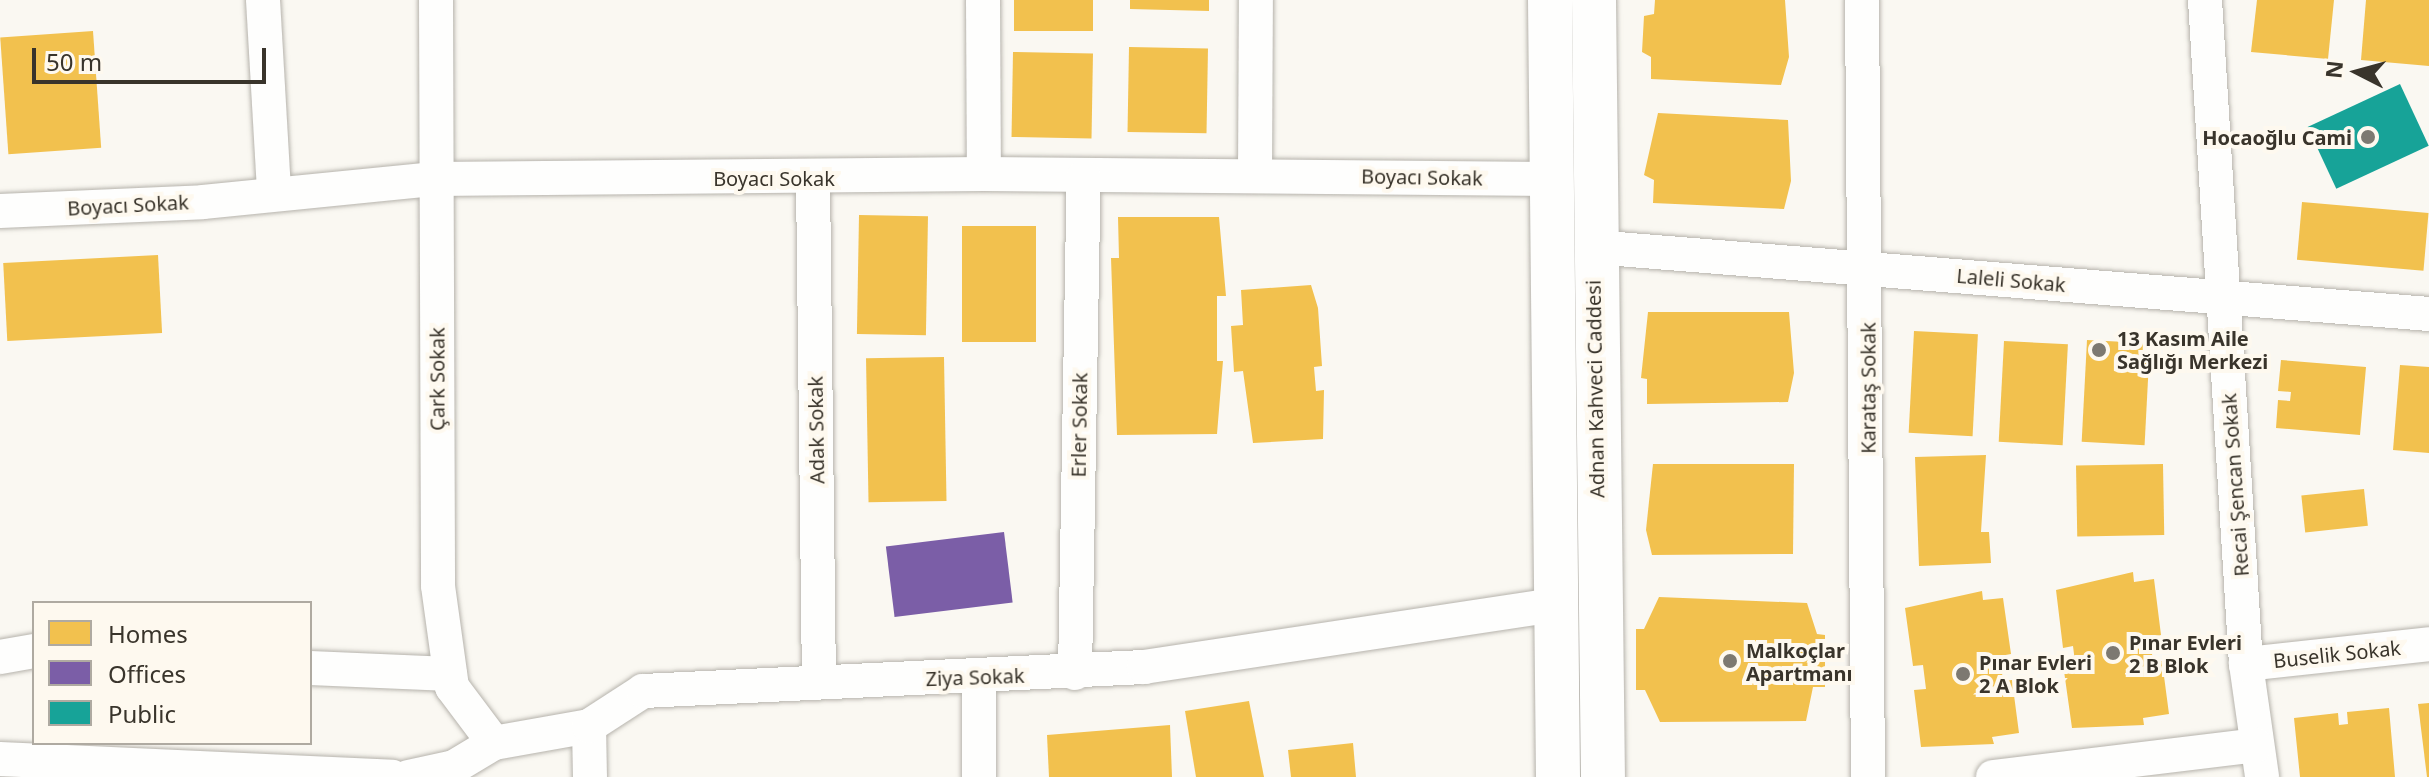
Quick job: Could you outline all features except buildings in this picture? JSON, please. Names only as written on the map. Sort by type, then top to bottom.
[{"type":"main road","name":"Adnan Kahveci Caddesi","points":[[1550,0],[1558,777]]},
{"type":"main road","name":"Adnan Kahveci Caddesi","points":[[1594,0],[1593,247],[1603,777]]},
{"type":"street","points":[[263,0],[274,192]]},
{"type":"street","name":"Çark Sokak","points":[[436,0],[438,586],[450,674],[473,722],[494,743]]},
{"type":"street","points":[[983,0],[984,174]]},
{"type":"street","points":[[1255,174],[1256,0]]},
{"type":"street","name":"Karataş Sokak","points":[[1862,0],[1868,268],[1868,777]]},
{"type":"street","name":"Recai Şencan Sokak","points":[[2205,0],[2246,664],[2259,761]]},
{"type":"street","name":"Boyacı Sokak","points":[[0,211],[435,179],[813,179],[984,174],[1550,179]]},
{"type":"street","name":"Erler Sokak","points":[[1075,673],[1084,177]]},
{"type":"street","name":"Adak Sokak","points":[[813,179],[819,681]]},
{"type":"street","name":"Laleli Sokak","points":[[1593,247],[2429,314]]},
{"type":"street","name":"Ziya Sokak","points":[[408,777],[454,767],[494,743],[589,726],[643,691],[819,681],[979,679],[1075,673],[1556,605]]},
{"type":"street","name":"Buselik Sokak","points":[[2246,664],[2429,644]]},
{"type":"street","points":[[0,657],[32,651]]},
{"type":"street","points":[[312,668],[450,674]]},
{"type":"street","points":[[979,679],[979,777]]},
{"type":"street","points":[[589,726],[590,777]]},
{"type":"street","points":[[3,777],[0,759],[393,777]]},
{"type":"street","points":[[1993,777],[2259,761]]},
{"type":"place","name":"Hocaoğlu Cami","points":[[2368,137]]},
{"type":"place","name":"13 Kasım Aile Sağlığı Merkezi","points":[[2099,350]]},
{"type":"place","name":"Pınar Evleri 2 B Blok","points":[[2113,653]]},
{"type":"place","name":"Malkoçlar Apartmanı","points":[[1730,661]]},
{"type":"place","name":"Pınar Evleri 2 A Blok","points":[[1963,674]]}]
